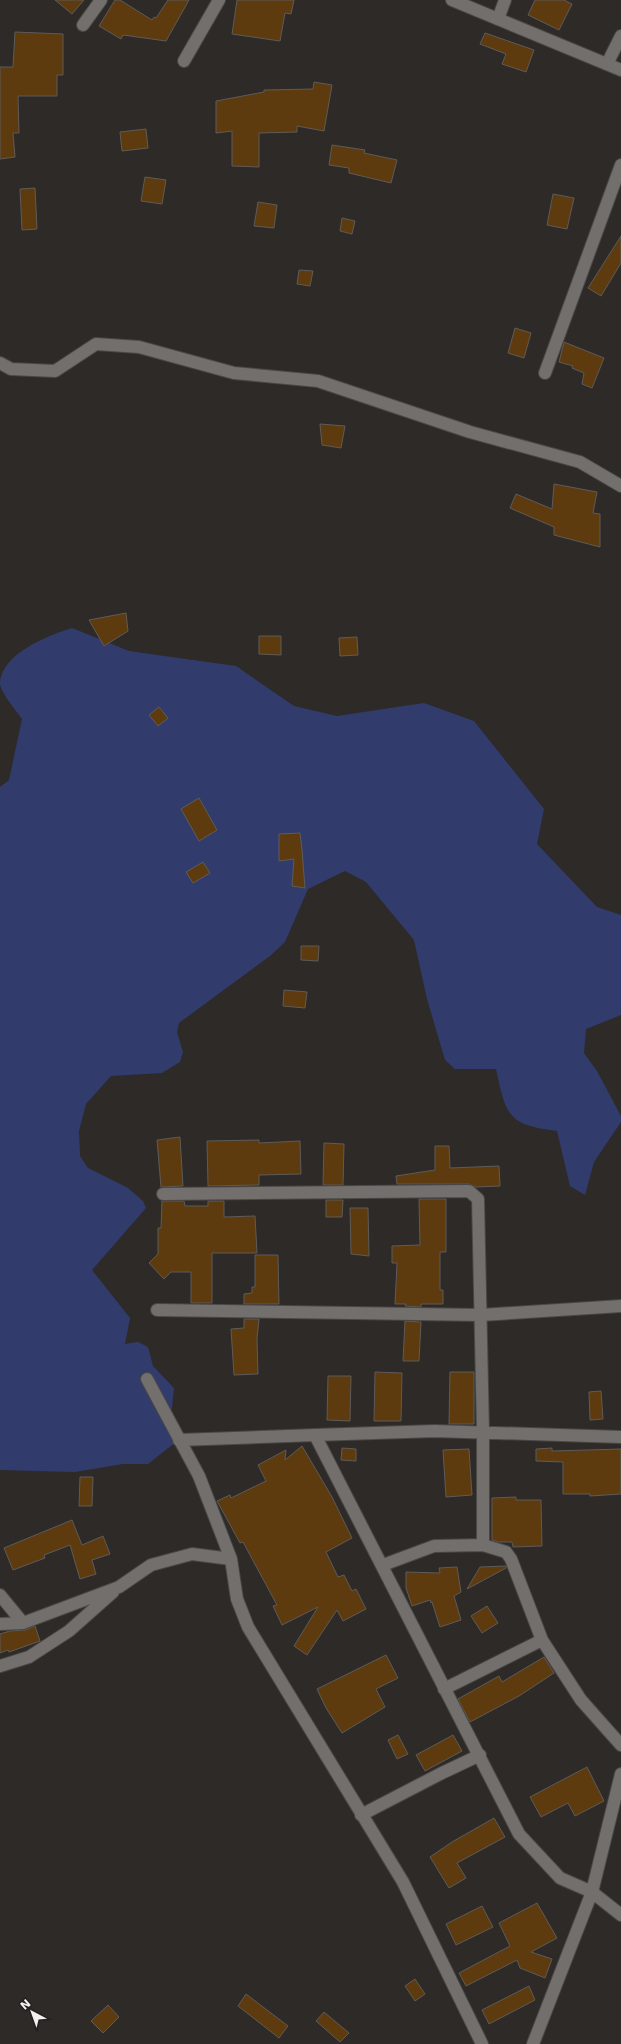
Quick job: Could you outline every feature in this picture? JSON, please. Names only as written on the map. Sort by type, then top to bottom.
[{"type":"street","points":[[84,25],[101,0]]},
{"type":"street","points":[[184,61],[219,0]]},
{"type":"street","points":[[452,0],[621,70]]},
{"type":"street","points":[[498,19],[505,0]]},
{"type":"street","points":[[607,64],[621,36]]},
{"type":"street","points":[[545,373],[621,165]]},
{"type":"street","points":[[0,363],[11,369],[55,371],[96,344],[139,347],[234,373],[318,381],[470,432],[580,462],[621,486]]},
{"type":"street","points":[[163,1194],[469,1191],[478,1199],[483,1432],[483,1545]]},
{"type":"street","points":[[157,1310],[481,1315],[621,1306]]},
{"type":"street","points":[[147,1379],[199,1476],[231,1559],[237,1599],[248,1627],[403,1882],[482,2044]]},
{"type":"street","points":[[179,1440],[435,1431],[621,1437]]},
{"type":"street","points":[[315,1435],[383,1565],[444,1689],[480,1755],[519,1834],[560,1878],[592,1892],[621,1915]]},
{"type":"street","points":[[383,1565],[434,1546],[483,1545],[506,1552],[511,1559],[542,1640],[581,1700],[621,1744]]},
{"type":"street","points":[[0,1666],[28,1657],[69,1631],[119,1587],[151,1565],[192,1554],[231,1559]]},
{"type":"street","points":[[0,1624],[23,1623],[119,1587]]},
{"type":"street","points":[[0,1595],[23,1623]]},
{"type":"street","points":[[444,1689],[542,1640]]},
{"type":"street","points":[[361,1815],[480,1755]]},
{"type":"street","points":[[533,2044],[592,1892],[621,1774]]},
{"type":"shaded area","points":[[72,628],[129,651],[236,666],[294,706],[337,716],[424,703],[474,721],[544,809],[537,844],[597,907],[621,915],[621,1015],[586,1029],[584,1053],[597,1071],[621,1116],[621,1122],[594,1162],[585,1195],[570,1186],[557,1131],[528,1125],[518,1121],[512,1115],[503,1097],[496,1069],[455,1069],[445,1060],[427,999],[414,940],[366,882],[345,871],[308,889],[285,942],[270,956],[179,1023],[177,1032],[183,1052],[180,1062],[162,1073],[111,1076],[86,1104],[79,1131],[80,1156],[88,1168],[128,1188],[143,1201],[146,1208],[92,1270],[130,1318],[125,1344],[138,1342],[148,1347],[153,1366],[174,1388],[170,1426],[176,1442],[148,1464],[123,1464],[75,1472],[0,1470],[0,787],[9,780],[22,719],[0,685],[2,674],[8,664],[17,655],[28,647],[51,635]]},
{"type":"building","points":[[55,0],[84,0],[72,14]]},
{"type":"building","points":[[115,0],[120,0],[152,20],[154,17],[156,18],[168,0],[189,0],[166,41],[123,35],[121,39],[99,26]]},
{"type":"building","points":[[237,0],[294,0],[291,14],[285,13],[280,41],[232,34]]},
{"type":"building","points":[[535,0],[564,0],[572,4],[559,30],[528,15]]},
{"type":"building","points":[[15,32],[63,34],[63,75],[57,75],[57,96],[18,96],[19,133],[13,133],[15,157],[0,159],[0,67],[13,67]]},
{"type":"building","points":[[485,33],[534,50],[526,72],[502,64],[506,54],[480,44]]},
{"type":"building","points":[[314,82],[332,85],[324,131],[297,126],[297,132],[259,133],[259,167],[232,166],[232,131],[216,133],[216,101],[264,92],[264,90],[313,89]]},
{"type":"building","points":[[146,129],[148,148],[122,151],[120,132]]},
{"type":"building","points":[[332,145],[365,150],[364,153],[397,160],[391,183],[349,173],[349,168],[329,165]]},
{"type":"building","points":[[145,177],[166,180],[162,204],[141,201]]},
{"type":"building","points":[[35,188],[37,229],[22,230],[20,189]]},
{"type":"building","points":[[553,194],[574,198],[567,229],[547,225]]},
{"type":"building","points":[[258,202],[277,205],[274,228],[254,226]]},
{"type":"building","points":[[342,218],[355,221],[352,234],[340,231]]},
{"type":"building","points":[[621,236],[621,263],[601,296],[588,288]]},
{"type":"building","points":[[299,270],[313,271],[310,286],[297,284]]},
{"type":"building","points":[[515,328],[531,333],[524,358],[508,353]]},
{"type":"building","points":[[564,342],[604,358],[592,388],[582,384],[584,373],[572,368],[573,366],[559,362]]},
{"type":"building","points":[[320,424],[345,426],[341,448],[322,445]]},
{"type":"building","points":[[554,484],[597,492],[593,513],[600,514],[600,547],[554,535],[554,527],[510,508],[516,494],[552,509]]},
{"type":"building","points":[[126,613],[128,631],[104,646],[89,620]]},
{"type":"building","points":[[259,636],[281,636],[281,655],[259,654]]},
{"type":"building","points":[[357,637],[358,655],[340,656],[339,638]]},
{"type":"building","points":[[159,707],[168,718],[158,726],[149,715]]},
{"type":"building","points":[[199,798],[217,830],[199,841],[181,809]]},
{"type":"building","points":[[300,833],[305,888],[292,886],[294,859],[279,861],[279,834]]},
{"type":"building","points":[[203,862],[210,873],[193,883],[186,872]]},
{"type":"building","points":[[301,946],[319,946],[318,961],[301,960]]},
{"type":"building","points":[[284,990],[307,992],[305,1008],[283,1006]]},
{"type":"building","points":[[180,1137],[183,1186],[161,1187],[157,1140]]},
{"type":"building","points":[[259,1140],[259,1143],[300,1141],[301,1174],[259,1175],[259,1185],[208,1186],[207,1141]]},
{"type":"building","points":[[324,1143],[344,1144],[343,1185],[323,1185]]},
{"type":"building","points":[[435,1146],[449,1146],[450,1168],[499,1166],[500,1186],[476,1187],[469,1184],[397,1184],[396,1176],[435,1170]]},
{"type":"building","points":[[419,1199],[446,1199],[446,1252],[440,1252],[440,1290],[443,1290],[443,1304],[421,1304],[421,1307],[405,1306],[406,1304],[395,1304],[397,1263],[392,1263],[392,1246],[420,1245]]},
{"type":"building","points":[[326,1200],[343,1200],[342,1217],[326,1217]]},
{"type":"building","points":[[162,1201],[184,1201],[185,1206],[208,1206],[208,1201],[224,1201],[224,1217],[255,1216],[257,1253],[212,1253],[212,1303],[191,1303],[191,1272],[171,1272],[164,1279],[149,1263],[158,1254],[158,1228],[161,1228]]},
{"type":"building","points":[[350,1208],[368,1208],[369,1256],[351,1254]]},
{"type":"building","points":[[255,1255],[278,1255],[279,1304],[244,1304],[244,1294],[252,1293],[252,1287],[255,1287]]},
{"type":"building","points":[[244,1319],[259,1319],[257,1339],[258,1374],[234,1375],[231,1329],[244,1328]]},
{"type":"building","points":[[405,1321],[421,1322],[419,1361],[403,1361]]},
{"type":"building","points":[[375,1372],[402,1373],[401,1421],[374,1421]]},
{"type":"building","points":[[450,1372],[474,1372],[474,1424],[449,1424]]},
{"type":"building","points":[[328,1376],[351,1376],[350,1421],[327,1420]]},
{"type":"building","points":[[601,1391],[603,1419],[590,1420],[589,1392]]},
{"type":"building","points":[[302,1446],[332,1497],[352,1538],[326,1552],[338,1577],[344,1575],[352,1591],[356,1589],[366,1609],[343,1621],[337,1610],[307,1655],[294,1646],[318,1607],[282,1625],[273,1606],[277,1605],[243,1542],[240,1543],[217,1501],[230,1495],[231,1498],[266,1481],[258,1465],[286,1450],[285,1460]]},
{"type":"building","points":[[342,1448],[356,1449],[356,1461],[341,1460]]},
{"type":"building","points":[[552,1448],[552,1451],[621,1449],[621,1494],[590,1496],[590,1494],[563,1494],[563,1462],[536,1461],[536,1449]]},
{"type":"building","points":[[469,1449],[472,1495],[446,1497],[443,1450]]},
{"type":"building","points":[[80,1477],[93,1477],[92,1506],[79,1506]]},
{"type":"building","points":[[516,1497],[516,1500],[541,1500],[542,1546],[513,1547],[512,1542],[499,1542],[492,1540],[492,1498]]},
{"type":"building","points":[[72,1520],[82,1545],[103,1536],[110,1554],[92,1560],[96,1574],[80,1579],[70,1545],[44,1555],[45,1558],[13,1570],[4,1548]]},
{"type":"building","points":[[506,1566],[506,1568],[467,1589],[480,1567]]},
{"type":"building","points":[[457,1567],[461,1592],[454,1596],[461,1620],[440,1627],[430,1600],[412,1606],[406,1588],[406,1572],[440,1573],[439,1568]]},
{"type":"building","points":[[487,1606],[498,1623],[482,1633],[471,1616]]},
{"type":"building","points":[[35,1626],[40,1641],[9,1652],[8,1650],[0,1653],[0,1634],[10,1631],[25,1630]]},
{"type":"building","points":[[386,1655],[398,1678],[376,1689],[385,1707],[342,1733],[326,1708],[317,1689]]},
{"type":"building","points":[[544,1657],[554,1673],[519,1696],[470,1722],[458,1699],[499,1676],[502,1682]]},
{"type":"building","points":[[398,1735],[408,1754],[397,1759],[388,1740]]},
{"type":"building","points":[[453,1735],[462,1751],[425,1771],[416,1755]]},
{"type":"building","points":[[587,1767],[604,1801],[575,1816],[568,1803],[541,1817],[530,1797]]},
{"type":"building","points":[[494,1818],[505,1837],[457,1863],[466,1878],[449,1888],[430,1857],[452,1842]]},
{"type":"building","points":[[537,1903],[557,1938],[531,1952],[552,1959],[545,1978],[520,1968],[517,1960],[466,1986],[459,1973],[510,1946],[499,1923]]},
{"type":"building","points":[[482,1906],[493,1927],[456,1945],[446,1924]]},
{"type":"building","points":[[415,1979],[425,1994],[415,2001],[405,1986]]},
{"type":"building","points":[[529,1986],[535,2000],[489,2024],[482,2010]]},
{"type":"building","points":[[246,1994],[288,2026],[279,2038],[238,2006]]},
{"type":"building","points":[[108,2005],[119,2017],[103,2033],[91,2021]]},
{"type":"building","points":[[324,2012],[349,2033],[340,2042],[316,2021]]}]
